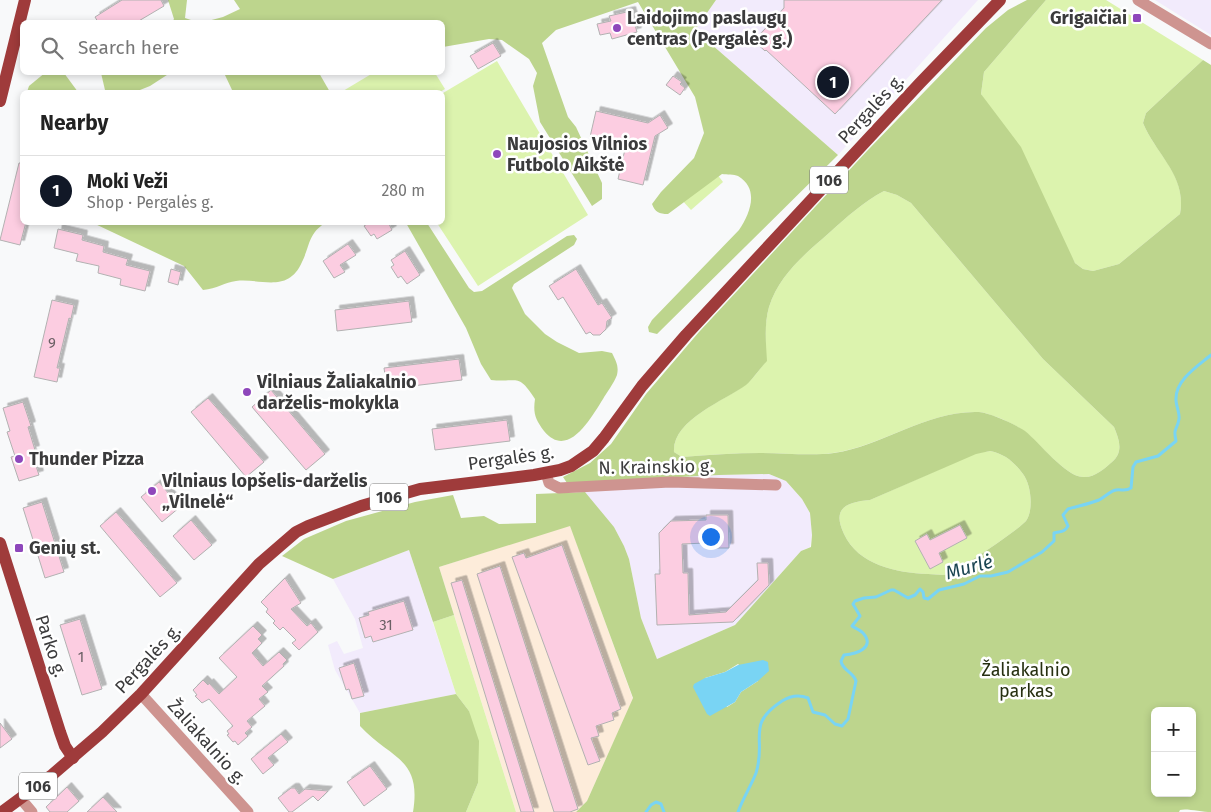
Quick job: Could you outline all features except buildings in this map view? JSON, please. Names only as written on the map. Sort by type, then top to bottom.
[{"type":"main road","points":[[20,20],[25,0]]},
{"type":"main road","name":"Pergalės g.","points":[[2,812],[73,758],[141,694],[259,564],[286,540],[308,526],[361,506],[420,489],[546,473],[571,466],[593,451],[642,386],[686,335],[920,83],[1000,0]]},
{"type":"main road","points":[[0,101],[20,20]]},
{"type":"main road","name":"Parko g.","points":[[0,543],[60,732],[65,746],[73,758]]},
{"type":"street","points":[[1138,0],[1211,43]]},
{"type":"street","name":"N. Krainskio g.","points":[[546,473],[549,483],[559,488],[670,482],[776,485]]},
{"type":"street","name":"Žaliakalnio g.","points":[[141,694],[248,812]]},
{"type":"street","points":[[21,799],[32,812]]},
{"type":"shaded area","points":[[716,0],[978,0],[838,155],[695,30]]},
{"type":"shaded area","points":[[1155,0],[1211,0],[1211,35]]},
{"type":"shaded area","points":[[769,474],[786,481],[802,499],[810,513],[812,535],[810,547],[801,551],[735,625],[657,659],[641,618],[629,559],[624,546],[614,527],[567,483]]},
{"type":"shaded area","points":[[570,525],[633,699],[587,801],[576,812],[516,812],[439,567]]},
{"type":"shaded area","points":[[409,550],[456,694],[360,713],[335,670],[328,645],[337,641],[344,654],[363,648],[355,619],[333,579]]},
{"type":"green space","points":[[168,0],[187,0],[185,18],[191,20],[174,19]]},
{"type":"green space","points":[[234,0],[716,0],[695,30],[838,155],[657,334],[649,332],[648,327],[652,320],[739,230],[747,217],[751,195],[745,181],[735,175],[722,174],[668,214],[662,214],[653,207],[652,204],[661,192],[694,158],[704,133],[695,97],[638,2],[556,30],[542,43],[568,117],[576,127],[602,183],[602,199],[592,206],[540,122],[533,86],[537,73],[529,59],[502,40],[489,39],[445,47],[445,20],[212,20],[240,9]]},
{"type":"green space","name":"Žaliakalnio parkas","points":[[1027,0],[1046,0],[984,72],[981,94],[1021,147],[1075,263],[1083,269],[1093,271],[1119,264],[1180,214],[1181,201],[1175,177],[1143,123],[1146,113],[1203,60],[1211,65],[1211,812],[1186,809],[1179,812],[576,812],[587,801],[633,698],[570,526],[439,567],[454,615],[433,622],[409,550],[333,579],[282,556],[304,539],[346,521],[415,502],[453,495],[461,518],[484,516],[499,524],[536,523],[536,494],[585,492],[614,527],[624,546],[629,559],[641,618],[657,659],[735,625],[801,551],[811,547],[810,513],[802,499],[786,481],[769,474],[567,483],[563,477],[590,463],[611,444],[646,394],[699,332],[867,151],[986,28],[1008,10]],"holes":[[[884,191],[897,195],[911,203],[1043,359],[1114,427],[1119,441],[1119,450],[1112,462],[1091,476],[1083,477],[1076,475],[1061,465],[1025,431],[1002,419],[979,412],[960,413],[923,422],[870,443],[834,453],[741,453],[682,457],[674,452],[681,430],[690,421],[701,412],[746,385],[767,361],[767,314],[773,295],[786,275],[802,257],[855,210]],[[990,451],[1005,456],[1020,470],[1028,484],[1031,504],[1026,521],[973,559],[944,575],[904,572],[869,560],[850,545],[840,525],[839,518],[844,508],[855,502],[870,500],[976,454]],[[738,664],[758,681],[741,692],[735,702],[727,707],[705,678],[725,672]]]},
{"type":"green space","points":[[1046,0],[1106,0],[1203,60],[1146,113],[1143,123],[1175,177],[1181,200],[1180,214],[1119,264],[1093,271],[1083,269],[1075,263],[981,94],[984,72]]},
{"type":"green space","name":"Naujosios Vilnios Futbolo Aikštė","points":[[497,61],[588,215],[478,286],[438,225],[445,225],[445,92]]},
{"type":"green space","points":[[42,75],[65,75],[77,90],[28,90],[29,86]]},
{"type":"green space","points":[[102,75],[167,75],[140,90],[105,90]]},
{"type":"green space","points":[[225,75],[320,75],[329,90],[232,90]]},
{"type":"green space","points":[[370,75],[436,75],[445,89],[443,90],[345,90]]},
{"type":"green space","points":[[704,157],[723,182],[691,210],[670,187]]},
{"type":"green space","points":[[884,191],[897,195],[911,203],[1043,359],[1114,427],[1119,441],[1119,450],[1116,458],[1106,467],[1091,476],[1083,477],[1076,475],[1061,465],[1020,428],[1009,422],[979,412],[960,413],[923,422],[870,443],[833,453],[741,453],[682,457],[674,452],[681,430],[690,421],[701,412],[745,385],[754,377],[766,361],[767,314],[773,295],[786,275],[802,257],[849,216]]},
{"type":"green space","points":[[97,225],[322,225],[312,236],[296,272],[282,281],[236,281],[203,290],[184,266]]},
{"type":"green space","points":[[407,225],[428,225],[469,288],[474,292],[482,291],[567,236],[574,235],[577,239],[574,245],[514,284],[512,288],[525,314],[545,334],[579,353],[602,351],[612,353],[617,364],[617,375],[592,416],[578,433],[570,439],[562,441],[553,439],[544,431],[535,416],[535,399],[525,385],[516,380],[491,380],[481,364],[466,328]]},
{"type":"green space","points":[[990,451],[1009,459],[1023,474],[1028,484],[1031,504],[1026,521],[986,551],[961,567],[942,575],[891,569],[869,560],[850,545],[840,525],[839,518],[844,508],[855,502],[870,500],[976,453]]},
{"type":"green space","points":[[454,615],[516,812],[466,812],[478,783],[469,711],[456,694],[433,622]]},
{"type":"green space","points":[[456,694],[469,711],[479,741],[478,783],[466,812],[413,812],[415,794],[413,780],[408,769],[360,726],[360,713]]},
{"type":"water","points":[[763,660],[768,662],[769,671],[741,692],[735,702],[710,716],[707,714],[693,687],[694,684],[738,665]]},
{"type":"waterway","name":"Murlė","points":[[738,812],[756,773],[760,751],[760,725],[771,710],[788,698],[801,696],[808,698],[813,712],[825,715],[835,724],[842,726],[848,719],[856,681],[853,675],[843,667],[841,661],[844,655],[859,652],[867,643],[863,633],[852,626],[860,616],[853,604],[855,601],[876,597],[891,590],[908,598],[915,595],[920,589],[923,592],[924,598],[928,599],[939,590],[964,584],[980,576],[991,576],[1008,572],[1042,552],[1054,541],[1054,533],[1063,531],[1068,526],[1063,515],[1068,509],[1099,500],[1114,491],[1131,488],[1133,467],[1136,462],[1158,456],[1176,441],[1175,431],[1179,417],[1176,400],[1179,386],[1188,374],[1211,355]]},
{"type":"waterway","name":"Murlė","points":[[646,812],[656,802],[661,804],[664,812]]},
{"type":"place","name":"Grigaičiai","points":[[1137,18]]},
{"type":"place","name":"Laidojimo paslaugų centras (Pergalės g.)","points":[[617,28]]},
{"type":"place","name":"Moki Veži","points":[[833,82]]},
{"type":"place","name":"Naujosios Vilnios Futbolo Aikštė","points":[[497,154]]},
{"type":"place","name":"Vilniaus Žaliakalnio darželis-mokykla","points":[[247,392]]},
{"type":"place","name":"Thunder Pizza","points":[[19,459]]},
{"type":"place","name":"Vilniaus lopšelis-darželis „Vilnelė“","points":[[152,491]]},
{"type":"place","name":"Genių st.","points":[[19,548]]}]
